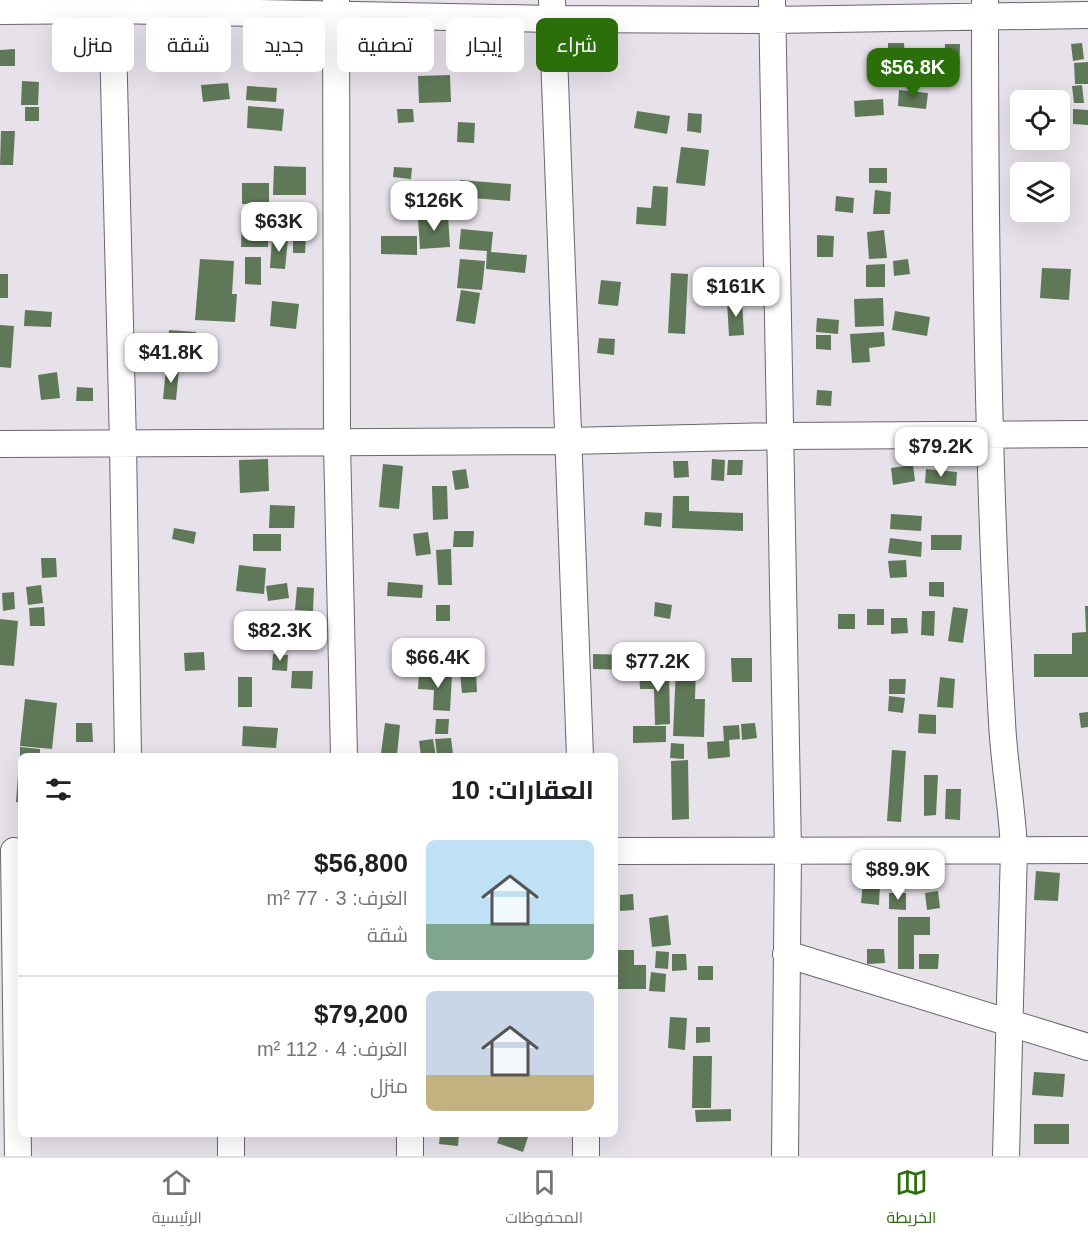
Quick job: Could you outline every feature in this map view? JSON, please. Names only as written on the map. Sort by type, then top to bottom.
[{"type":"street","points":[[112,5],[128,753]]},
{"type":"street","points":[[0,11],[112,5],[551,10],[985,8],[1088,15]]},
{"type":"street","points":[[336,7],[337,443],[344,753]]},
{"type":"street","points":[[985,8],[989,435],[1002,725],[1014,849],[1006,1156]]},
{"type":"street","points":[[551,10],[580,753]]},
{"type":"street","points":[[772,10],[788,851],[785,1156]]},
{"type":"street","points":[[0,444],[568,441],[780,436],[1088,434]]},
{"type":"street","points":[[618,851],[1088,850]]},
{"type":"street","points":[[12,851],[18,1156]]},
{"type":"street","points":[[786,954],[1088,1047]]},
{"type":"street","points":[[231,1137],[231,1156]]},
{"type":"street","points":[[410,1137],[410,1156]]},
{"type":"street","points":[[586,1137],[586,1156]]},
{"type":"building","points":[[888,43],[904,43],[905,61],[888,61]]},
{"type":"building","points":[[1082,43],[1084,59],[1073,61],[1071,44]]},
{"type":"building","points":[[945,44],[960,44],[959,79],[944,79]]},
{"type":"building","points":[[15,49],[15,66],[0,66],[0,50]]},
{"type":"building","points":[[1088,62],[1088,84],[1075,84],[1074,63]]},
{"type":"building","points":[[450,75],[451,102],[419,103],[418,76]]},
{"type":"building","points":[[22,81],[39,82],[38,105],[21,105]]},
{"type":"building","points":[[228,83],[230,99],[203,102],[201,85]]},
{"type":"building","points":[[1082,85],[1084,103],[1074,103],[1072,86]]},
{"type":"building","points":[[247,86],[277,88],[276,102],[246,100]]},
{"type":"building","points":[[899,90],[928,93],[926,109],[898,106]]},
{"type":"building","points":[[883,99],[884,115],[855,117],[854,101]]},
{"type":"building","points":[[248,106],[284,109],[282,131],[247,128]]},
{"type":"building","points":[[25,107],[39,107],[39,121],[25,121]]},
{"type":"building","points":[[397,109],[413,109],[414,122],[398,123]]},
{"type":"building","points":[[1073,109],[1088,110],[1088,125],[1073,124]]},
{"type":"building","points":[[637,111],[670,116],[667,134],[634,128]]},
{"type":"building","points":[[688,113],[702,114],[701,133],[687,131]]},
{"type":"building","points":[[458,122],[475,123],[474,143],[457,142]]},
{"type":"building","points":[[1,131],[15,131],[13,165],[0,165]]},
{"type":"building","points":[[681,147],[709,150],[705,186],[676,183]]},
{"type":"building","points":[[274,166],[306,167],[306,195],[273,195]]},
{"type":"building","points":[[394,167],[412,168],[411,179],[393,177]]},
{"type":"building","points":[[869,168],[887,168],[887,183],[869,183]]},
{"type":"building","points":[[460,180],[511,184],[510,201],[459,197]]},
{"type":"building","points":[[242,183],[269,183],[269,204],[242,204]]},
{"type":"building","points":[[432,186],[449,186],[449,200],[431,200]]},
{"type":"building","points":[[653,186],[668,187],[666,226],[636,224],[637,207],[651,208]]},
{"type":"building","points":[[875,190],[891,192],[890,214],[873,214]]},
{"type":"building","points":[[836,196],[854,198],[853,213],[835,211]]},
{"type":"building","points":[[448,216],[450,247],[420,249],[418,218]]},
{"type":"building","points":[[242,219],[269,220],[268,247],[241,247]]},
{"type":"building","points":[[461,229],[493,232],[491,252],[527,255],[525,273],[486,269],[487,251],[459,249]]},
{"type":"building","points":[[884,230],[887,258],[869,259],[867,232]]},
{"type":"building","points":[[293,235],[306,235],[305,253],[293,253]]},
{"type":"building","points":[[817,235],[834,236],[833,257],[817,257]]},
{"type":"building","points":[[381,236],[417,236],[417,255],[381,254]]},
{"type":"building","points":[[272,238],[288,239],[285,269],[270,268]]},
{"type":"building","points":[[245,257],[261,257],[261,285],[245,284]]},
{"type":"building","points":[[200,259],[234,261],[232,294],[237,294],[235,322],[195,320]]},
{"type":"building","points":[[460,259],[485,261],[482,290],[457,288]]},
{"type":"building","points":[[908,259],[910,274],[894,276],[893,261]]},
{"type":"building","points":[[885,264],[885,287],[866,287],[866,265]]},
{"type":"building","points":[[1042,268],[1071,269],[1069,300],[1040,298]]},
{"type":"building","points":[[671,273],[688,274],[685,334],[668,333]]},
{"type":"building","points":[[0,274],[8,274],[8,298],[0,298]]},
{"type":"building","points":[[601,280],[621,282],[618,306],[598,304]]},
{"type":"building","points":[[461,290],[480,293],[475,324],[456,321]]},
{"type":"building","points":[[883,298],[884,326],[855,327],[854,299]]},
{"type":"building","points":[[742,300],[744,335],[729,336],[727,301]]},
{"type":"building","points":[[272,301],[299,304],[296,329],[270,326]]},
{"type":"building","points":[[25,310],[52,312],[51,327],[24,326]]},
{"type":"building","points":[[895,311],[930,317],[927,336],[892,330]]},
{"type":"building","points":[[817,318],[839,320],[838,334],[816,332]]},
{"type":"building","points":[[0,325],[14,326],[11,368],[0,367]]},
{"type":"building","points":[[169,330],[196,332],[193,360],[167,358]]},
{"type":"building","points":[[884,332],[885,346],[869,348],[870,362],[852,363],[850,334]]},
{"type":"building","points":[[816,335],[831,335],[831,350],[816,349]]},
{"type":"building","points":[[599,338],[615,339],[614,355],[597,353]]},
{"type":"building","points":[[166,368],[179,369],[176,400],[163,399]]},
{"type":"building","points":[[57,372],[60,398],[41,400],[38,375]]},
{"type":"building","points":[[77,387],[93,388],[93,401],[76,401]]},
{"type":"building","points":[[817,390],[832,391],[831,406],[816,405]]},
{"type":"building","points":[[268,459],[269,491],[240,493],[239,460]]},
{"type":"building","points":[[712,459],[725,460],[724,481],[711,480]]},
{"type":"building","points":[[728,460],[743,460],[742,475],[727,475]]},
{"type":"building","points":[[673,461],[688,461],[689,477],[674,478]]},
{"type":"building","points":[[383,464],[403,466],[399,509],[379,507]]},
{"type":"building","points":[[913,465],[915,481],[893,485],[891,468]]},
{"type":"building","points":[[466,469],[469,488],[455,490],[452,471]]},
{"type":"building","points":[[926,469],[957,472],[956,486],[925,483]]},
{"type":"building","points":[[432,486],[447,486],[448,519],[433,520]]},
{"type":"building","points":[[673,496],[689,496],[689,511],[743,513],[743,531],[672,528]]},
{"type":"building","points":[[270,505],[295,506],[294,528],[269,528]]},
{"type":"building","points":[[645,512],[662,513],[661,527],[644,525]]},
{"type":"building","points":[[891,514],[922,516],[921,531],[890,529]]},
{"type":"building","points":[[174,528],[196,532],[194,544],[172,539]]},
{"type":"building","points":[[454,531],[474,531],[473,547],[453,547]]},
{"type":"building","points":[[428,532],[431,554],[416,556],[413,534]]},
{"type":"building","points":[[253,534],[281,534],[281,551],[253,551]]},
{"type":"building","points":[[931,535],[962,535],[961,550],[931,550]]},
{"type":"building","points":[[890,538],[922,542],[921,557],[888,553]]},
{"type":"building","points":[[451,549],[452,585],[438,585],[436,550]]},
{"type":"building","points":[[41,558],[56,558],[57,577],[42,578]]},
{"type":"building","points":[[906,560],[907,577],[890,578],[888,561]]},
{"type":"building","points":[[239,565],[266,568],[264,594],[236,591]]},
{"type":"building","points":[[388,582],[423,585],[422,598],[387,596]]},
{"type":"building","points":[[929,582],[944,582],[944,597],[929,596]]},
{"type":"building","points":[[287,583],[289,598],[268,601],[266,586]]},
{"type":"building","points":[[41,585],[43,603],[28,605],[26,587]]},
{"type":"building","points":[[297,587],[314,588],[313,611],[295,610]]},
{"type":"building","points":[[14,592],[15,609],[3,611],[2,593]]},
{"type":"building","points":[[655,602],[672,605],[670,619],[654,616]]},
{"type":"building","points":[[436,605],[450,605],[450,621],[436,621]]},
{"type":"building","points":[[1085,606],[1088,606],[1088,677],[1034,677],[1034,654],[1072,654],[1072,633],[1086,632]]},
{"type":"building","points":[[44,607],[45,626],[30,626],[29,608]]},
{"type":"building","points":[[953,607],[968,609],[963,643],[948,641]]},
{"type":"building","points":[[867,609],[884,609],[884,625],[867,625]]},
{"type":"building","points":[[922,611],[935,611],[934,636],[921,635]]},
{"type":"building","points":[[838,614],[855,614],[855,629],[838,629]]},
{"type":"building","points":[[891,618],[907,618],[908,633],[891,634]]},
{"type":"building","points":[[0,619],[18,621],[14,666],[0,665]]},
{"type":"building","points":[[204,652],[205,670],[185,671],[184,653]]},
{"type":"building","points":[[273,654],[288,655],[287,671],[272,670]]},
{"type":"building","points":[[593,654],[630,655],[629,670],[593,669]]},
{"type":"building","points":[[731,658],[752,658],[752,682],[732,682]]},
{"type":"building","points":[[676,667],[696,668],[695,699],[705,699],[704,737],[673,736]]},
{"type":"building","points":[[292,671],[313,671],[312,689],[291,688]]},
{"type":"building","points":[[639,671],[669,671],[670,724],[655,725],[654,689],[640,689]]},
{"type":"building","points":[[476,672],[477,692],[462,693],[460,674]]},
{"type":"building","points":[[419,673],[452,675],[450,711],[433,710],[434,690],[418,689]]},
{"type":"building","points":[[238,677],[252,677],[252,707],[238,707]]},
{"type":"building","points":[[940,677],[955,679],[953,708],[937,707]]},
{"type":"building","points":[[889,679],[906,679],[905,694],[889,694]]},
{"type":"building","points":[[889,696],[905,698],[903,713],[888,711]]},
{"type":"building","points":[[25,699],[57,703],[52,749],[20,746]]},
{"type":"building","points":[[1088,712],[1088,727],[1081,728],[1079,713]]},
{"type":"building","points":[[919,714],[936,715],[936,734],[918,733]]},
{"type":"building","points":[[436,719],[449,719],[448,734],[435,734]]},
{"type":"building","points":[[76,723],[92,723],[93,742],[76,742]]},
{"type":"building","points":[[385,723],[400,725],[397,753],[381,753]]},
{"type":"building","points":[[755,723],[757,738],[742,740],[741,724]]},
{"type":"building","points":[[739,725],[740,739],[729,740],[730,757],[708,759],[707,742],[724,741],[723,726]]},
{"type":"building","points":[[243,726],[278,728],[276,748],[242,746]]},
{"type":"building","points":[[633,726],[666,726],[666,742],[633,743]]},
{"type":"building","points":[[451,738],[453,753],[437,753],[435,739]]},
{"type":"building","points":[[433,739],[435,753],[421,753],[419,741]]},
{"type":"building","points":[[671,743],[684,744],[684,759],[670,758]]},
{"type":"building","points":[[20,747],[40,749],[40,753],[20,753]]},
{"type":"building","points":[[892,750],[906,751],[901,822],[887,821]]},
{"type":"building","points":[[688,760],[689,819],[672,820],[671,761]]},
{"type":"building","points":[[18,775],[18,802],[16,802]]},
{"type":"building","points":[[924,775],[938,775],[936,815],[924,816]]},
{"type":"building","points":[[946,789],[961,789],[960,820],[945,819]]},
{"type":"building","points":[[922,871],[937,871],[937,889],[921,889]]},
{"type":"building","points":[[1036,871],[1060,873],[1058,901],[1034,900]]},
{"type":"building","points":[[863,882],[880,884],[879,905],[861,903]]},
{"type":"building","points":[[938,891],[940,908],[927,910],[925,893]]},
{"type":"building","points":[[889,893],[906,893],[906,910],[889,909]]},
{"type":"building","points":[[633,894],[634,910],[620,911],[620,895]]},
{"type":"building","points":[[668,915],[671,945],[652,947],[649,918]]},
{"type":"building","points":[[898,917],[930,917],[930,935],[914,935],[914,969],[898,969]]},
{"type":"building","points":[[867,949],[884,949],[885,963],[867,964]]},
{"type":"building","points":[[618,950],[634,950],[634,965],[646,965],[646,989],[618,989]]},
{"type":"building","points":[[656,951],[669,952],[668,969],[655,968]]},
{"type":"building","points":[[672,954],[686,954],[687,970],[672,971]]},
{"type":"building","points":[[919,954],[939,954],[938,969],[919,969]]},
{"type":"building","points":[[698,966],[713,966],[713,980],[698,980]]},
{"type":"building","points":[[651,972],[666,974],[665,992],[649,991]]},
{"type":"building","points":[[670,1017],[687,1018],[685,1050],[668,1048]]},
{"type":"building","points":[[696,1027],[710,1027],[710,1042],[696,1043]]},
{"type":"building","points":[[693,1056],[712,1056],[711,1108],[692,1108]]},
{"type":"building","points":[[1034,1072],[1065,1074],[1063,1097],[1032,1095]]},
{"type":"building","points":[[731,1109],[731,1121],[696,1122],[695,1110]]},
{"type":"building","points":[[1034,1124],[1069,1124],[1069,1144],[1034,1144]]},
{"type":"building","points":[[440,1137],[459,1137],[458,1146],[439,1144]]},
{"type":"building","points":[[499,1137],[528,1137],[523,1152],[497,1143]]}]
